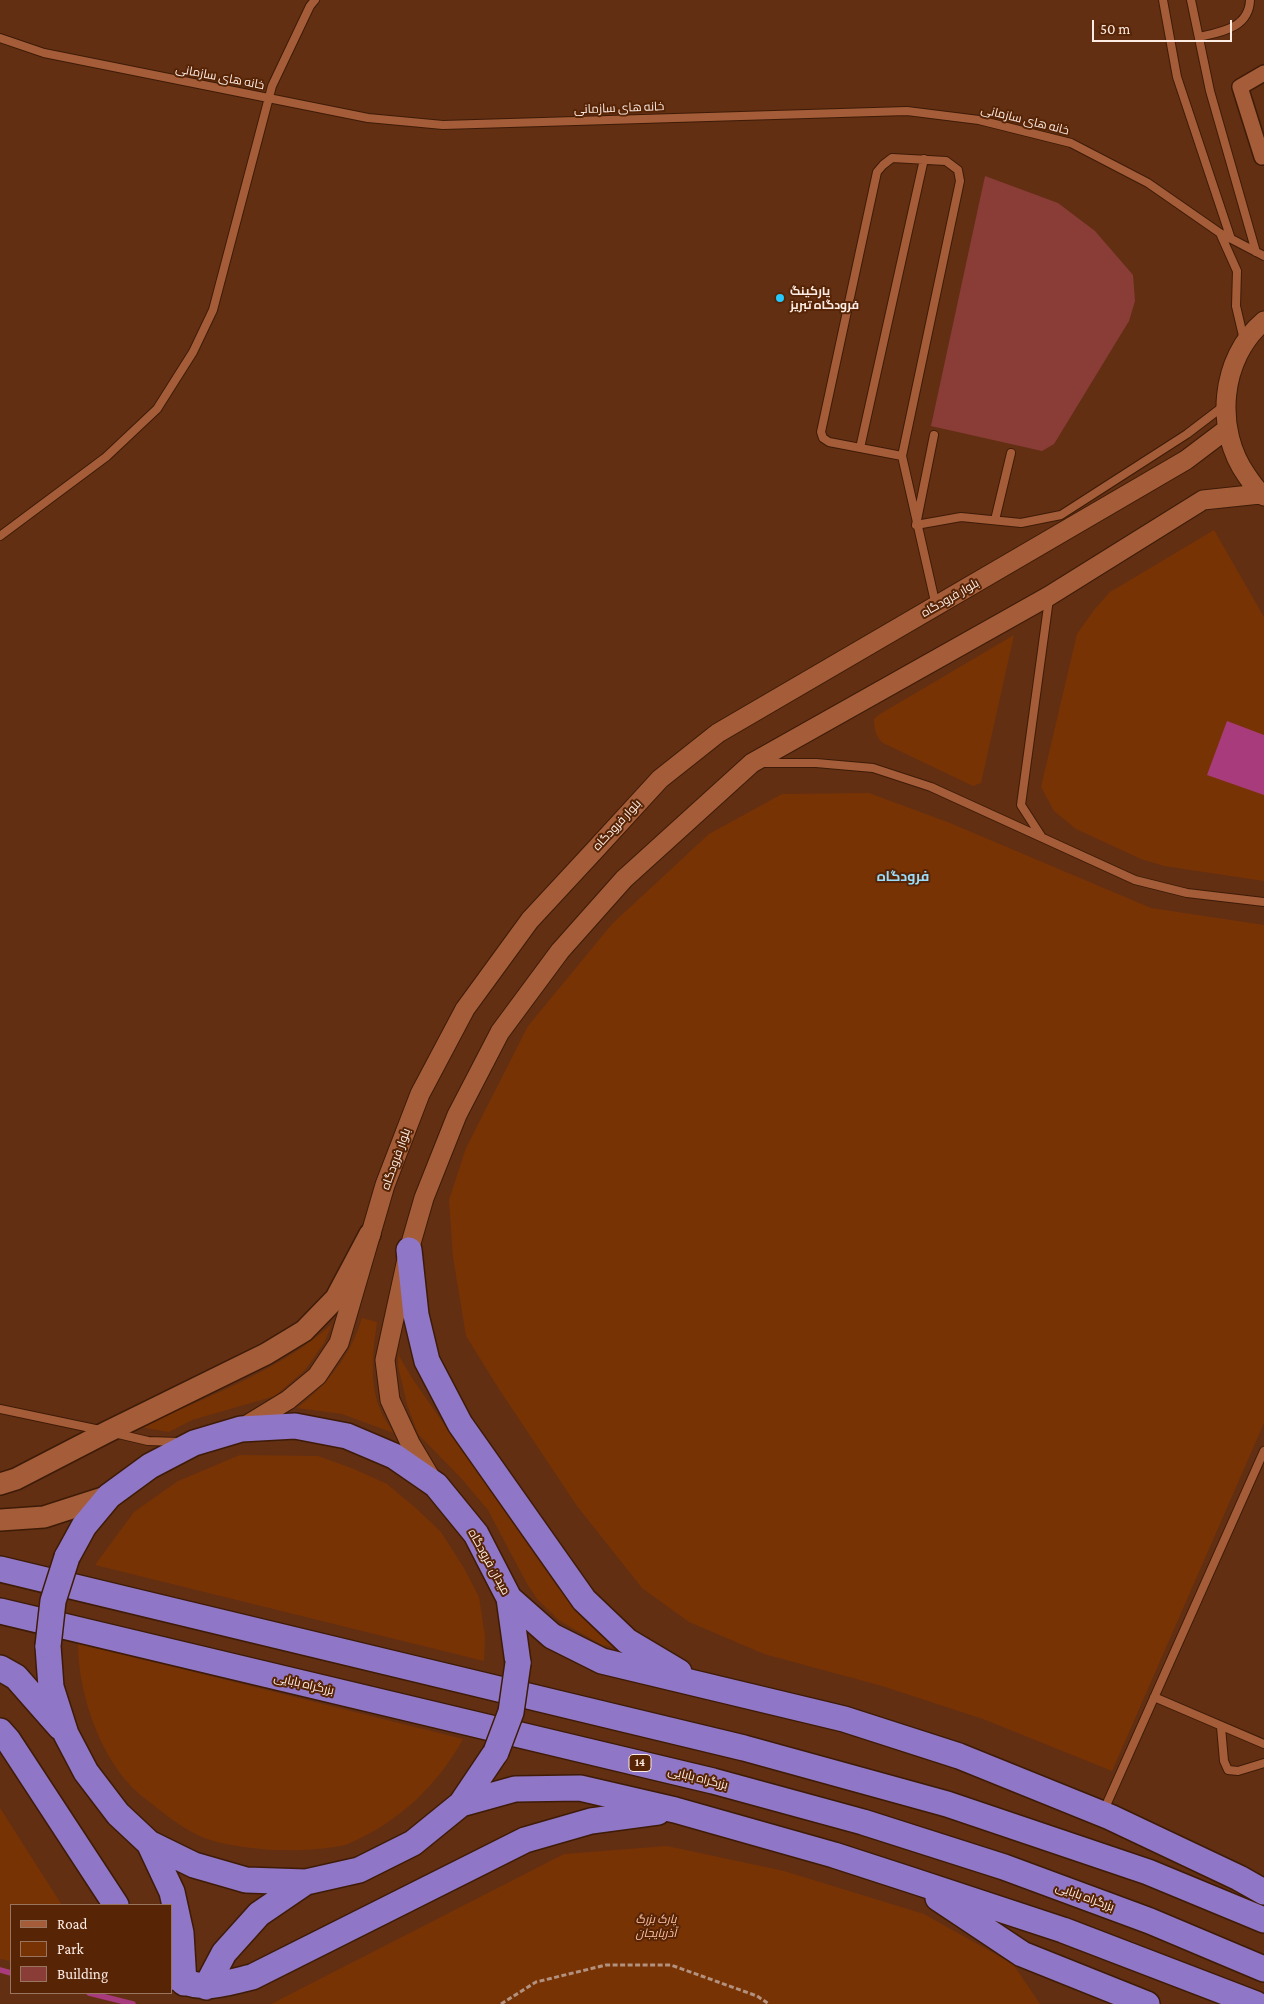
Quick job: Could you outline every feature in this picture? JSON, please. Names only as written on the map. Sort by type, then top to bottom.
[{"type":"highway","points":[[409,1250],[416,1315],[427,1361],[460,1424],[584,1600],[628,1641],[698,1684]]},
{"type":"highway","name":"میدان فرودگاه","points":[[66,1734],[51,1687],[48,1646],[53,1601],[67,1557],[84,1526],[109,1496],[150,1466],[194,1443],[241,1429],[295,1426],[348,1436],[394,1456],[436,1485],[476,1534],[509,1598],[518,1663],[511,1712],[496,1752],[461,1804]]},
{"type":"highway","points":[[0,1568],[744,1748],[938,1801],[1148,1872],[1264,1920]]},
{"type":"highway","points":[[509,1598],[552,1636],[602,1661],[844,1719],[941,1750],[1102,1814],[1239,1878],[1264,1892]]},
{"type":"highway","name":"بزرگراه بابایی","points":[[0,1611],[713,1781],[863,1822],[1004,1868],[1150,1921],[1264,1969]]},
{"type":"highway","points":[[0,1668],[16,1678],[66,1734],[86,1772],[118,1814],[150,1843],[194,1865],[246,1880],[306,1882],[360,1870],[413,1843],[461,1804],[515,1789],[580,1788],[675,1810],[834,1855],[1063,1930],[1256,2004]]},
{"type":"highway","points":[[0,1731],[8,1740],[115,1904]]},
{"type":"highway","points":[[187,1981],[252,1978],[525,1840],[591,1821],[675,1810]]},
{"type":"highway","points":[[150,1843],[172,1892],[181,1933],[187,1981]]},
{"type":"highway","points":[[911,1880],[1022,1954],[1147,2004]]},
{"type":"highway","points":[[187,1981],[224,1953],[260,1914],[306,1882]]},
{"type":"main road","points":[[0,1484],[16,1479],[266,1354],[304,1331],[336,1298],[370,1234]]},
{"type":"main road","points":[[0,1520],[44,1517],[109,1496]]},
{"type":"street","points":[[1262,157],[1240,87],[1264,73]]},
{"type":"street","points":[[1262,495],[1238,463],[1227,429],[1226,393],[1236,359],[1256,328],[1264,321]]},
{"type":"street","name":"بلوار فرودگاه","points":[[241,1429],[288,1400],[317,1376],[338,1343],[385,1185],[420,1094],[464,1009],[530,920],[660,780],[718,733],[1186,460],[1227,429]]},
{"type":"street","points":[[436,1485],[410,1443],[390,1400],[385,1360],[409,1250],[424,1198],[457,1116],[500,1032],[560,951],[624,879],[752,763],[1049,596],[1204,500],[1262,495]]},
{"type":"lane","points":[[0,536],[106,457],[158,409],[193,352],[213,310],[272,86],[310,6],[316,0]]},
{"type":"lane","points":[[1163,0],[1177,77],[1231,239]]},
{"type":"lane","points":[[1191,0],[1210,90],[1256,252]]},
{"type":"lane","points":[[1199,37],[1228,31],[1243,20],[1250,0]]},
{"type":"lane","name":"خانه های سازمانی","points":[[0,38],[44,53],[368,118],[443,125],[906,111],[979,120],[1071,143],[1148,183],[1220,233],[1264,256]]},
{"type":"lane","points":[[902,456],[829,442],[823,438],[821,432],[877,172],[882,165],[892,158],[946,161],[958,170],[960,181],[902,456],[916,525],[936,606]]},
{"type":"lane","points":[[860,448],[924,159]]},
{"type":"lane","points":[[1220,233],[1236,271],[1236,306],[1246,344]]},
{"type":"lane","points":[[916,525],[962,517],[1021,523],[1061,515],[1187,434],[1226,404]]},
{"type":"lane","points":[[916,525],[934,435]]},
{"type":"lane","points":[[995,520],[1011,453]]},
{"type":"lane","points":[[1040,836],[1021,805],[1049,596]]},
{"type":"lane","points":[[752,763],[816,763],[873,768],[931,787],[1135,880],[1187,893],[1264,902]]},
{"type":"lane","points":[[0,1409],[148,1441],[194,1443]]},
{"type":"lane","points":[[1102,1814],[1264,1451]]},
{"type":"lane","points":[[1154,1697],[1264,1744]]},
{"type":"lane","points":[[1221,1727],[1224,1762],[1228,1770],[1238,1771],[1264,1763]]},
{"type":"path","points":[[501,2004],[536,1982],[606,1965],[671,1966],[757,1996],[769,2004]]},
{"type":"green space","points":[[1214,530],[1264,617],[1264,881],[1164,866],[1141,859],[1076,829],[1054,811],[1041,787],[1077,634],[1110,592]]},
{"type":"green space","points":[[1014,635],[981,783],[973,786],[881,741],[874,726],[874,719],[880,714]]},
{"type":"green space","points":[[869,793],[950,823],[1151,908],[1264,925],[1264,1423],[1112,1771],[983,1719],[882,1686],[764,1654],[689,1622],[642,1588],[577,1506],[466,1336],[453,1257],[449,1200],[466,1148],[528,1026],[612,924],[709,834],[782,794]]},
{"type":"green space","points":[[362,1318],[377,1322],[373,1354],[374,1388],[381,1412],[394,1433],[342,1414],[297,1408],[328,1379],[345,1357]]},
{"type":"green space","points":[[332,1324],[324,1343],[305,1370],[275,1396],[192,1420],[169,1432],[140,1427],[265,1370],[311,1341]]},
{"type":"green space","points":[[399,1336],[399,1356],[414,1381],[556,1585],[587,1622],[613,1647],[602,1645],[560,1621],[537,1599],[488,1510],[461,1478],[418,1434],[407,1404],[398,1366]]},
{"type":"green space","points":[[240,1455],[318,1456],[387,1484],[417,1509],[441,1532],[464,1568],[479,1597],[485,1636],[484,1661],[95,1565],[134,1512],[178,1481]]},
{"type":"green space","points":[[78,1643],[463,1739],[441,1772],[415,1801],[384,1825],[348,1844],[305,1850],[271,1850],[229,1845],[210,1840],[184,1828],[137,1792],[119,1772],[109,1756],[92,1720],[82,1681]]},
{"type":"green space","points":[[0,1808],[61,1904],[10,1904],[10,1961],[0,1959]]},
{"type":"green space","name":"پارک بزرگ آذربایجان","points":[[667,1846],[784,1871],[924,1914],[1013,1964],[1040,2004],[271,2004],[564,1854]]},
{"type":"shaded area","points":[[1227,721],[1264,735],[1264,795],[1207,775]]},
{"type":"building","points":[[985,176],[1058,203],[1095,231],[1133,275],[1135,301],[1129,321],[1054,444],[1042,451],[931,426]]},
{"type":"waterway","points":[[0,1970],[10,1973]]},
{"type":"waterway","points":[[93,1994],[133,2004]]},
{"type":"place","name":"پارکینگ فرودگاه تبریز","points":[[780,298]]},
{"type":"district","name":"فرودگاه","points":[[903,877]]}]
